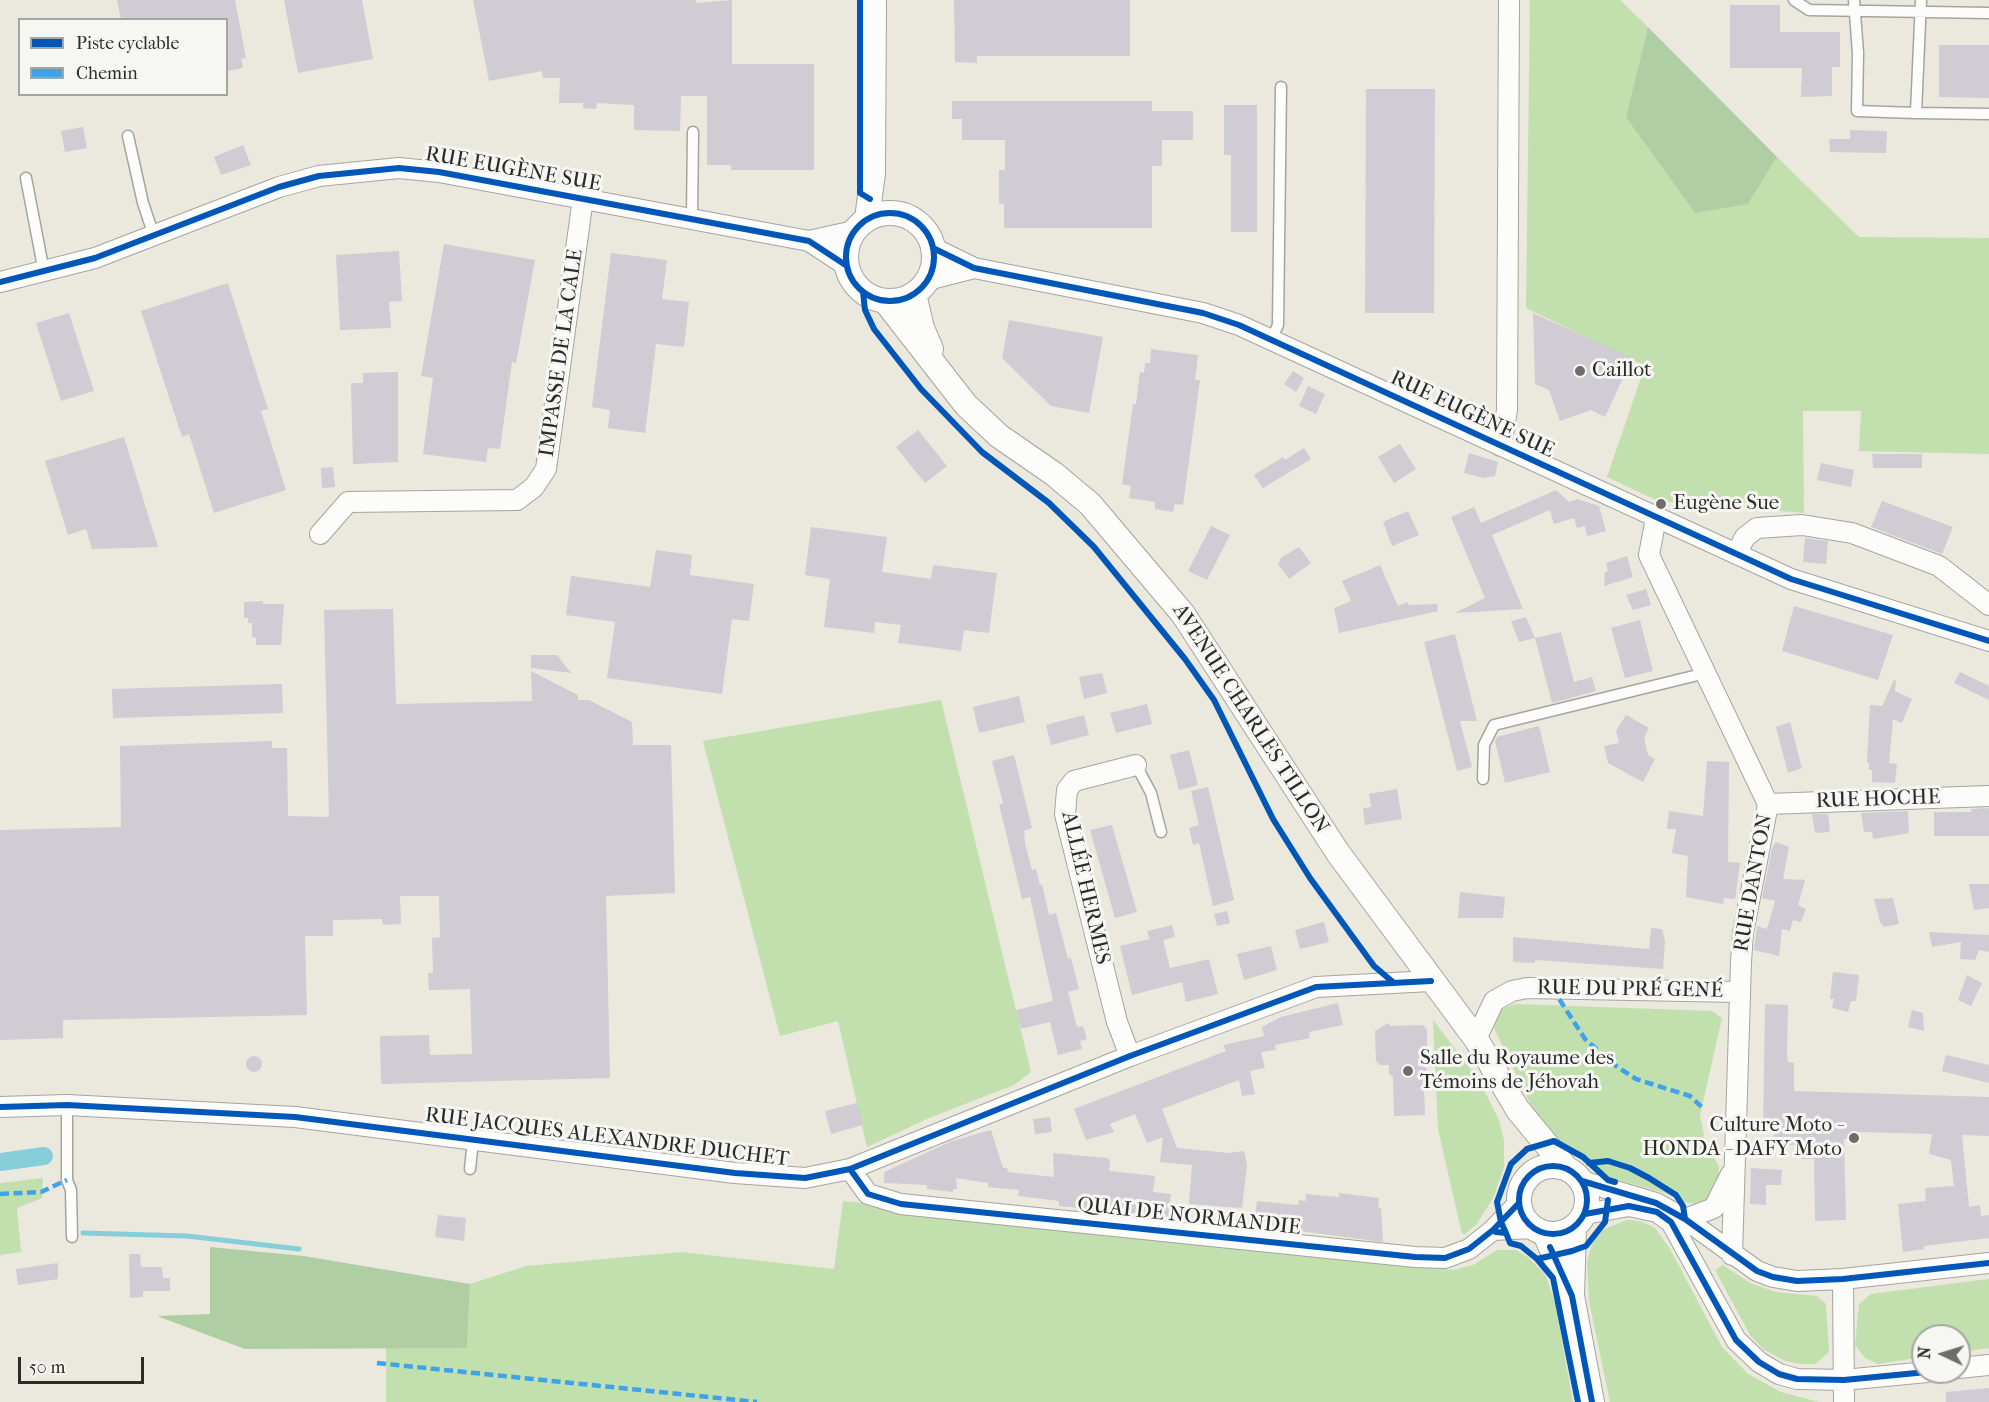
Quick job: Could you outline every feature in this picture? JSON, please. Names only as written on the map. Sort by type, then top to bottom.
[{"type":"street","points":[[861,225],[887,212],[898,213],[921,225],[933,248],[934,261],[921,287],[895,301],[885,301],[863,292],[854,283],[847,266],[846,248],[861,225],[873,173],[874,0]]},
{"type":"street","points":[[1501,446],[1507,410],[1509,0]]},
{"type":"street","name":"RUE EUGÈNE SUE","points":[[0,282],[95,258],[279,187],[319,176],[399,168],[439,172],[809,240],[847,266]]},
{"type":"street","points":[[873,173],[898,213]]},
{"type":"street","name":"IMPASSE DE LA CALE","points":[[320,534],[348,502],[517,500],[534,487],[546,469],[583,198]]},
{"type":"street","name":"RUE EUGÈNE SUE","points":[[809,240],[861,225]]},
{"type":"street","name":"RUE EUGÈNE SUE","points":[[933,248],[974,268],[1203,313],[1271,340],[1791,579],[1989,641]]},
{"type":"street","name":"RUE EUGÈNE SUE","points":[[921,287],[974,268]]},
{"type":"street","name":"AVENUE CHARLES TILLON","points":[[921,287],[922,328],[938,368]]},
{"type":"street","name":"AVENUE CHARLES TILLON","points":[[885,301],[966,405],[999,436],[1054,474],[1090,504],[1176,606],[1206,646],[1338,853],[1476,1039],[1518,1110],[1574,1175]]},
{"type":"street","name":"RUE DANTON","points":[[1656,518],[1649,555],[1768,804],[1743,933],[1738,992],[1732,1255]]},
{"type":"street","points":[[1736,554],[1745,537],[1757,528],[1802,525],[1852,533],[1939,566],[1989,605]]},
{"type":"street","name":"ALLÉE HERMES","points":[[1130,1056],[1117,1022],[1065,814],[1067,790],[1074,781],[1136,765]]},
{"type":"street","name":"RUE HOCHE","points":[[1768,804],[1989,796]]},
{"type":"street","name":"RUE JACQUES ALEXANDRE DUCHET","points":[[67,1106],[295,1117],[776,1177],[805,1178],[850,1169],[1130,1056],[1316,987],[1334,984],[1431,981]]},
{"type":"street","name":"RUE DU PRÉ GENÉ","points":[[1476,1039],[1494,1001],[1512,991],[1527,988],[1738,992]]},
{"type":"street","points":[[0,1107],[67,1106]]},
{"type":"street","name":"AVENUE CHARLES TILLON","points":[[1518,1110],[1531,1174]]},
{"type":"street","points":[[1572,1296],[1539,1231],[1526,1221],[1519,1203],[1522,1187],[1531,1174],[1548,1166],[1647,1199],[1685,1220],[1732,1255],[1773,1277],[1797,1281],[1843,1280],[1989,1263]]},
{"type":"street","name":"RUE DANTON","points":[[1685,1220],[1714,1208],[1734,1168]]},
{"type":"street","name":"QUAI DE NORMANDIE","points":[[850,1169],[868,1194],[901,1204],[1412,1257],[1445,1258],[1469,1249],[1493,1230],[1519,1203]]},
{"type":"street","points":[[1574,1175],[1588,1203],[1579,1221],[1572,1296],[1592,1402]]},
{"type":"street","points":[[1493,1230],[1565,1233],[1579,1221],[1629,1206],[1657,1212],[1671,1222],[1737,1340],[1759,1362],[1779,1374],[1797,1379],[1844,1380],[1911,1374]]},
{"type":"street","points":[[1843,1280],[1844,1402]]},
{"type":"street","points":[[1971,1367],[1989,1365]]},
{"type":"lane","points":[[1794,0],[1809,10],[1854,5],[1921,5],[1989,13]]},
{"type":"lane","points":[[1854,5],[1858,53],[1857,111],[1989,114]]},
{"type":"lane","points":[[1916,113],[1921,5]]},
{"type":"lane","points":[[1271,340],[1278,325],[1281,87]]},
{"type":"lane","points":[[692,218],[693,132]]},
{"type":"lane","points":[[128,135],[143,204],[154,236]]},
{"type":"lane","points":[[26,178],[44,272]]},
{"type":"lane","points":[[1483,779],[1484,745],[1494,725],[1706,673]]},
{"type":"lane","points":[[1136,765],[1151,793],[1161,832]]},
{"type":"lane","points":[[67,1106],[66,1180],[71,1190],[72,1237]]},
{"type":"lane","points":[[470,1169],[473,1140]]},
{"type":"green space","points":[[1530,0],[1620,0],[1648,27],[1626,117],[1748,204],[1777,157],[1859,237],[1989,238],[1989,454],[1859,451],[1861,411],[1803,411],[1804,513],[1658,501],[1607,477],[1645,366],[1526,308]]},
{"type":"green space","points":[[1648,27],[1777,157],[1748,204],[1695,213],[1626,117]]},
{"type":"green space","points":[[941,700],[1031,1072],[1014,1085],[929,1118],[867,1147],[838,1021],[780,1036],[703,741]]},
{"type":"green space","points":[[1515,1004],[1712,1011],[1722,1018],[1700,1115],[1705,1141],[1719,1167],[1718,1188],[1707,1200],[1697,1204],[1682,1202],[1665,1193],[1607,1177],[1583,1157],[1565,1148],[1535,1114],[1494,1028],[1500,1010]]},
{"type":"green space","points":[[1433,1020],[1479,1080],[1499,1120],[1504,1140],[1504,1167],[1494,1196],[1477,1224],[1465,1234],[1462,1234],[1438,1129]]},
{"type":"green space","points":[[43,1178],[42,1198],[17,1208],[21,1252],[0,1255],[0,1183]]},
{"type":"green space","points":[[843,1201],[1454,1270],[1473,1265],[1497,1250],[1516,1250],[1529,1258],[1546,1276],[1555,1303],[1573,1402],[386,1402],[386,1348],[467,1348],[470,1284],[526,1266],[682,1252],[834,1269]]},
{"type":"green space","points":[[1626,1220],[1640,1221],[1655,1228],[1670,1249],[1722,1347],[1748,1374],[1781,1392],[1819,1402],[1610,1402],[1589,1301],[1587,1262],[1593,1240],[1602,1230]]},
{"type":"green space","points":[[210,1247],[304,1256],[470,1284],[467,1348],[245,1349],[157,1316],[210,1314]]},
{"type":"green space","points":[[1723,1265],[1750,1283],[1776,1292],[1817,1296],[1826,1304],[1829,1352],[1815,1364],[1802,1364],[1785,1361],[1763,1349],[1750,1335],[1715,1270]]},
{"type":"green space","points":[[1989,1279],[1989,1348],[1971,1350],[1971,1324],[1911,1324],[1911,1359],[1878,1364],[1865,1358],[1855,1345],[1859,1304],[1871,1294]]},
{"type":"building","points":[[117,0],[235,0],[246,58],[241,59],[243,68],[228,71],[228,18],[121,18]]},
{"type":"building","points":[[284,0],[362,0],[373,59],[298,73]]},
{"type":"building","points":[[473,0],[696,0],[696,3],[732,0],[732,64],[814,64],[814,170],[731,170],[731,165],[707,165],[707,96],[681,96],[680,131],[634,130],[634,105],[597,103],[596,109],[583,108],[583,103],[559,103],[560,78],[543,78],[542,71],[489,81]]},
{"type":"building","points":[[954,0],[1130,0],[1130,56],[977,56],[977,63],[955,62]]},
{"type":"building","points":[[1730,5],[1780,5],[1780,32],[1840,32],[1840,67],[1832,67],[1832,96],[1801,97],[1802,68],[1730,68]]},
{"type":"building","points":[[1939,45],[1989,45],[1989,98],[1939,97]]},
{"type":"building","points":[[1366,89],[1435,89],[1434,313],[1365,313]]},
{"type":"building","points":[[952,101],[1152,101],[1152,111],[1193,111],[1193,140],[1162,140],[1162,166],[1152,166],[1152,228],[1004,228],[1004,204],[999,204],[999,170],[1005,170],[1005,140],[962,140],[962,119],[952,119]]},
{"type":"building","points":[[1224,105],[1257,105],[1257,232],[1231,232],[1231,155],[1224,155]]},
{"type":"building","points":[[83,127],[87,148],[65,152],[61,131]]},
{"type":"building","points":[[1850,130],[1887,131],[1886,153],[1830,152],[1829,139],[1850,139]]},
{"type":"building","points":[[243,145],[251,165],[221,175],[214,157]]},
{"type":"building","points":[[444,244],[535,260],[516,363],[512,362],[500,449],[488,448],[486,462],[423,454],[433,378],[421,376]]},
{"type":"building","points":[[399,251],[402,301],[389,302],[391,328],[340,330],[336,255]]},
{"type":"building","points":[[611,253],[667,260],[662,299],[689,302],[684,347],[656,344],[645,433],[608,428],[610,410],[592,407]]},
{"type":"building","points":[[228,283],[268,409],[261,411],[286,490],[214,513],[189,434],[182,437],[141,311]]},
{"type":"building","points":[[69,313],[94,391],[61,401],[36,323]]},
{"type":"building","name":"Caillot","points":[[1533,313],[1632,358],[1605,417],[1591,410],[1560,421],[1549,390],[1535,384]]},
{"type":"building","points":[[1009,320],[1103,337],[1089,413],[1051,406],[1002,358]]},
{"type":"building","points":[[1151,349],[1198,355],[1195,380],[1200,380],[1183,505],[1175,504],[1173,512],[1155,509],[1155,502],[1129,498],[1131,486],[1122,484],[1133,404],[1136,404],[1140,372],[1144,373],[1145,363],[1150,363]]},
{"type":"building","points":[[1293,371],[1304,378],[1296,392],[1284,384]]},
{"type":"building","points":[[398,372],[398,462],[353,464],[351,383],[363,383],[363,373]]},
{"type":"building","points":[[1308,386],[1325,394],[1316,414],[1299,406]]},
{"type":"building","points":[[918,430],[947,466],[925,483],[896,447]]},
{"type":"building","points":[[124,437],[158,547],[92,549],[86,529],[68,535],[45,461]]},
{"type":"building","points":[[1400,444],[1416,469],[1394,483],[1378,457]]},
{"type":"building","points":[[1304,448],[1311,459],[1263,488],[1254,475],[1283,457],[1285,460]]},
{"type":"building","points":[[1469,453],[1498,462],[1495,476],[1484,478],[1464,473]]},
{"type":"building","points":[[1872,454],[1922,454],[1922,468],[1873,468]]},
{"type":"building","points":[[1821,463],[1854,470],[1851,487],[1817,480]]},
{"type":"building","points":[[333,467],[335,487],[322,488],[321,468]]},
{"type":"building","points":[[1556,490],[1569,502],[1578,499],[1599,506],[1606,531],[1587,536],[1585,526],[1577,528],[1574,518],[1554,524],[1550,510],[1492,535],[1523,609],[1455,613],[1485,598],[1451,517],[1474,507],[1481,523]]},
{"type":"building","points":[[1882,501],[1953,527],[1942,554],[1871,527]]},
{"type":"building","points":[[1408,511],[1419,535],[1392,546],[1383,522]]},
{"type":"building","points":[[1211,526],[1230,535],[1207,580],[1188,571]]},
{"type":"building","points":[[811,527],[887,537],[882,572],[931,579],[933,565],[997,573],[989,633],[964,630],[961,651],[898,643],[901,625],[875,622],[874,633],[824,627],[830,579],[805,575]]},
{"type":"building","points":[[1805,538],[1828,541],[1826,564],[1803,562]]},
{"type":"building","points":[[1299,547],[1311,563],[1289,579],[1278,564],[1281,558]]},
{"type":"building","points":[[656,550],[692,555],[690,575],[754,584],[749,621],[732,619],[722,694],[607,678],[615,622],[566,615],[571,576],[650,587]]},
{"type":"building","points":[[1627,556],[1633,577],[1604,586],[1605,572],[1608,571],[1606,563]]},
{"type":"building","points":[[1380,565],[1398,606],[1407,602],[1409,605],[1437,604],[1438,611],[1339,633],[1334,608],[1351,601],[1342,581]]},
{"type":"building","points":[[1646,589],[1651,605],[1633,610],[1626,595]]},
{"type":"building","points":[[263,601],[263,604],[284,604],[281,645],[256,645],[256,638],[252,637],[252,623],[248,623],[248,618],[244,618],[244,602]]},
{"type":"building","points":[[1794,606],[1893,635],[1878,680],[1782,651]]},
{"type":"building","points":[[393,609],[396,704],[532,701],[531,671],[578,695],[578,700],[589,700],[632,722],[633,745],[671,745],[675,893],[606,896],[610,1078],[381,1084],[380,1036],[429,1035],[430,1055],[472,1054],[470,989],[429,990],[428,973],[433,973],[432,938],[440,937],[439,896],[400,896],[401,924],[383,925],[382,919],[333,920],[333,936],[305,936],[307,1015],[63,1020],[63,1038],[0,1040],[0,830],[121,827],[120,746],[272,741],[272,748],[287,748],[288,816],[329,817],[324,610]]},
{"type":"building","points":[[1526,617],[1535,638],[1519,642],[1511,621]]},
{"type":"building","points":[[1640,620],[1653,671],[1625,678],[1611,628]]},
{"type":"building","points":[[1561,632],[1574,682],[1592,677],[1596,691],[1552,703],[1535,638]]},
{"type":"building","points":[[1455,634],[1477,721],[1460,721],[1472,767],[1457,771],[1424,642]]},
{"type":"building","points":[[531,655],[557,655],[571,673],[531,668]]},
{"type":"building","points":[[1960,672],[1989,686],[1989,700],[1954,683]]},
{"type":"building","points":[[1102,673],[1107,693],[1084,699],[1079,677]]},
{"type":"building","points":[[1894,680],[1896,681],[1895,691],[1912,699],[1902,723],[1893,719],[1889,763],[1897,764],[1895,783],[1872,782],[1872,770],[1869,770],[1869,763],[1867,763],[1870,705],[1882,706]]},
{"type":"building","points":[[282,684],[283,713],[113,718],[112,689]]},
{"type":"building","points":[[1019,696],[1025,722],[979,733],[973,707]]},
{"type":"building","points":[[1147,704],[1152,724],[1116,733],[1110,713]]},
{"type":"building","points":[[1084,715],[1089,735],[1051,745],[1046,725]]},
{"type":"building","points":[[1626,715],[1649,728],[1644,738],[1648,755],[1655,759],[1643,782],[1608,763],[1604,746],[1619,743],[1616,731]]},
{"type":"building","points":[[1790,722],[1802,768],[1788,773],[1776,727]]},
{"type":"building","points":[[1539,726],[1550,772],[1505,783],[1495,741],[1497,737]]},
{"type":"building","points":[[1189,750],[1198,785],[1179,790],[1170,755]]},
{"type":"building","points":[[1014,755],[1032,828],[1024,831],[1025,843],[1032,870],[1036,869],[1040,885],[1042,884],[1049,915],[1056,913],[1068,959],[1071,958],[1079,989],[1068,992],[1077,1027],[1083,1026],[1087,1039],[1080,1041],[1082,1049],[1058,1055],[1050,1022],[1021,1029],[1016,1010],[1053,1001],[1030,897],[1022,899],[999,804],[1003,803],[992,761]]},
{"type":"building","points":[[1707,761],[1729,762],[1728,862],[1740,863],[1735,899],[1724,898],[1723,904],[1686,897],[1688,856],[1672,853],[1676,829],[1667,829],[1669,811],[1703,816]]},
{"type":"building","points":[[1208,787],[1234,900],[1213,906],[1199,843],[1193,845],[1189,828],[1199,825],[1191,791]]},
{"type":"building","points":[[1397,789],[1402,819],[1365,825],[1363,808],[1371,807],[1369,794]]},
{"type":"building","points":[[1989,808],[1989,836],[1934,836],[1934,812],[1971,812],[1971,809]]},
{"type":"building","points":[[1908,811],[1909,833],[1873,839],[1872,832],[1864,832],[1861,813]]},
{"type":"building","points":[[1812,814],[1828,814],[1830,832],[1815,833]]},
{"type":"building","points":[[1112,825],[1137,912],[1115,918],[1090,830]]},
{"type":"building","points":[[1776,842],[1789,847],[1783,879],[1805,880],[1798,905],[1806,909],[1801,922],[1793,920],[1790,931],[1782,929],[1779,956],[1754,950],[1757,926],[1767,929],[1775,901],[1762,898],[1772,848]]},
{"type":"building","points":[[1969,884],[1989,884],[1989,908],[1974,910]]},
{"type":"building","points":[[1460,892],[1505,897],[1503,918],[1458,918]]},
{"type":"building","points":[[1893,898],[1899,924],[1884,927],[1880,922],[1874,899]]},
{"type":"building","points":[[1227,911],[1230,923],[1217,926],[1214,914]]},
{"type":"building","points":[[1324,922],[1329,942],[1300,949],[1295,930]]},
{"type":"building","points":[[1172,925],[1175,937],[1163,940],[1170,968],[1209,959],[1218,994],[1186,1002],[1182,982],[1132,995],[1120,946],[1150,939],[1147,931]]},
{"type":"building","points":[[1651,928],[1662,929],[1665,941],[1663,969],[1535,960],[1535,963],[1513,962],[1513,937],[1649,949]]},
{"type":"building","points":[[1929,932],[1989,935],[1989,952],[1979,950],[1975,960],[1960,959],[1961,942],[1932,947]]},
{"type":"building","points":[[1271,946],[1277,970],[1244,980],[1237,954]]},
{"type":"building","points":[[1833,972],[1859,975],[1856,1001],[1851,1001],[1848,1012],[1832,1008],[1834,999],[1830,999]]},
{"type":"building","points":[[1967,975],[1982,983],[1971,1006],[1958,1000]]},
{"type":"building","points":[[1338,1003],[1343,1025],[1309,1032],[1310,1038],[1275,1045],[1276,1050],[1261,1052],[1265,1068],[1250,1071],[1255,1094],[1242,1096],[1239,1080],[1162,1109],[1177,1148],[1229,1153],[1244,1151],[1247,1165],[1242,1208],[1189,1204],[1192,1165],[1160,1162],[1163,1137],[1147,1143],[1135,1114],[1110,1124],[1114,1132],[1086,1140],[1074,1109],[1226,1051],[1223,1045],[1264,1036],[1262,1027],[1281,1017]]},
{"type":"building","points":[[1765,1004],[1788,1005],[1787,1056],[1788,1062],[1794,1063],[1794,1091],[1989,1097],[1989,1136],[1962,1135],[1969,1207],[1980,1205],[1981,1216],[1989,1215],[1989,1238],[1924,1246],[1924,1249],[1903,1252],[1898,1204],[1926,1201],[1925,1188],[1954,1186],[1951,1160],[1929,1154],[1932,1134],[1859,1132],[1859,1139],[1844,1139],[1846,1220],[1815,1221],[1814,1159],[1801,1159],[1801,1145],[1773,1145],[1774,1133],[1771,1133],[1771,1129],[1763,1129]]},
{"type":"building","points":[[1912,1010],[1923,1013],[1924,1031],[1908,1027]]},
{"type":"building","name":"Salle du Royaume des Témoins de Jéhovah","points":[[1388,1023],[1390,1026],[1422,1025],[1427,1029],[1427,1048],[1423,1051],[1428,1079],[1428,1086],[1424,1089],[1425,1115],[1394,1116],[1393,1077],[1389,1074],[1389,1065],[1380,1065],[1376,1061],[1375,1031]]},
{"type":"building","points":[[1946,1055],[1989,1065],[1989,1083],[1942,1071]]},
{"type":"building","points":[[254,1056],[262,1064],[254,1072],[246,1064]]},
{"type":"building","points":[[857,1103],[863,1125],[831,1134],[825,1111]]},
{"type":"building","points":[[1050,1117],[1052,1132],[1035,1134],[1033,1119]]},
{"type":"building","points":[[991,1130],[1003,1168],[1007,1168],[1008,1172],[1054,1177],[1053,1153],[1107,1158],[1110,1160],[1109,1171],[1155,1176],[1153,1192],[1171,1194],[1168,1217],[1059,1206],[1059,1201],[1018,1196],[1019,1190],[988,1187],[988,1183],[956,1178],[957,1189],[953,1189],[953,1192],[927,1189],[927,1185],[884,1183],[884,1172],[952,1141]]},
{"type":"building","points":[[1751,1168],[1782,1170],[1781,1185],[1766,1185],[1766,1205],[1750,1204]]},
{"type":"building","points":[[1339,1193],[1379,1198],[1378,1208],[1381,1208],[1383,1242],[1254,1225],[1257,1201],[1298,1205],[1299,1200],[1306,1201],[1306,1194],[1339,1197]]},
{"type":"building","points":[[438,1215],[466,1218],[464,1241],[435,1237]]},
{"type":"building","points":[[129,1254],[140,1254],[141,1267],[162,1267],[163,1278],[170,1278],[170,1291],[143,1291],[143,1297],[130,1298]]},
{"type":"building","points":[[58,1263],[58,1279],[18,1285],[16,1269]]},
{"type":"building","points":[[1989,1388],[1989,1402],[1946,1402],[1946,1392]]},
{"type":"waterway","points":[[0,1162],[44,1156]]},
{"type":"waterway","points":[[83,1233],[187,1236],[299,1249]]},
{"type":"marked path","points":[[1552,988],[1585,1039],[1616,1066],[1636,1079],[1690,1096],[1704,1109]]},
{"type":"marked path","points":[[0,1194],[41,1192],[67,1180]]},
{"type":"marked path","points":[[377,1363],[757,1402]]},
{"type":"cycle path","points":[[860,0],[860,193],[870,199]]},
{"type":"cycle path","points":[[0,282],[95,258],[279,187],[319,176],[399,168],[439,172],[809,241],[847,266]]},
{"type":"cycle path","points":[[890,213],[907,216],[921,226],[931,240],[934,257],[931,274],[921,288],[907,298],[890,301],[873,298],[859,288],[849,274],[846,257],[849,240],[859,226],[873,216],[890,213]]},
{"type":"cycle path","points":[[933,248],[974,268],[1203,313],[1239,325],[1791,579],[1989,641]]},
{"type":"cycle path","points":[[863,292],[865,310],[874,329],[921,389],[982,452],[1049,503],[1094,547],[1185,659],[1214,700],[1273,819],[1310,878],[1374,966],[1394,983]]},
{"type":"cycle path","points":[[0,1107],[67,1105],[295,1117],[735,1173],[805,1178],[850,1169],[1130,1056],[1316,987],[1431,981]]},
{"type":"cycle path","points":[[1506,1233],[1497,1202],[1511,1164],[1527,1149],[1554,1141],[1583,1157],[1608,1180],[1615,1182]]},
{"type":"cycle path","points":[[1589,1163],[1608,1161],[1630,1168],[1649,1178],[1676,1195],[1683,1206],[1685,1219]]},
{"type":"cycle path","points":[[1553,1166],[1566,1169],[1577,1176],[1584,1187],[1587,1200],[1584,1213],[1577,1224],[1566,1231],[1553,1234],[1540,1231],[1529,1224],[1522,1213],[1519,1200],[1522,1187],[1529,1176],[1540,1169],[1553,1166]]},
{"type":"cycle path","points":[[850,1169],[868,1194],[901,1204],[1415,1257],[1445,1258],[1469,1249],[1493,1230],[1519,1203]]},
{"type":"cycle path","points":[[1582,1181],[1656,1203],[1685,1219],[1757,1271],[1773,1277],[1797,1281],[1843,1279],[1989,1263]]},
{"type":"cycle path","points":[[1496,1232],[1506,1233],[1510,1243],[1521,1246],[1537,1259],[1572,1251],[1586,1246],[1605,1222],[1608,1200]]},
{"type":"cycle path","points":[[1585,1214],[1629,1206],[1657,1212],[1671,1222],[1736,1340],[1759,1362],[1779,1374],[1797,1379],[1844,1380],[1911,1374]]},
{"type":"cycle path","points":[[1550,1247],[1572,1296],[1592,1402]]},
{"type":"cycle path","points":[[1537,1259],[1553,1278],[1578,1402]]},
{"type":"place","name":"Caillot","points":[[1580,371]]},
{"type":"place","name":"Eugène Sue","points":[[1661,504]]},
{"type":"place","name":"Salle du Royaume des Témoins de Jéhovah","points":[[1408,1071]]},
{"type":"place","name":"Culture Moto - HONDA - DAFY Moto","points":[[1854,1138]]}]
